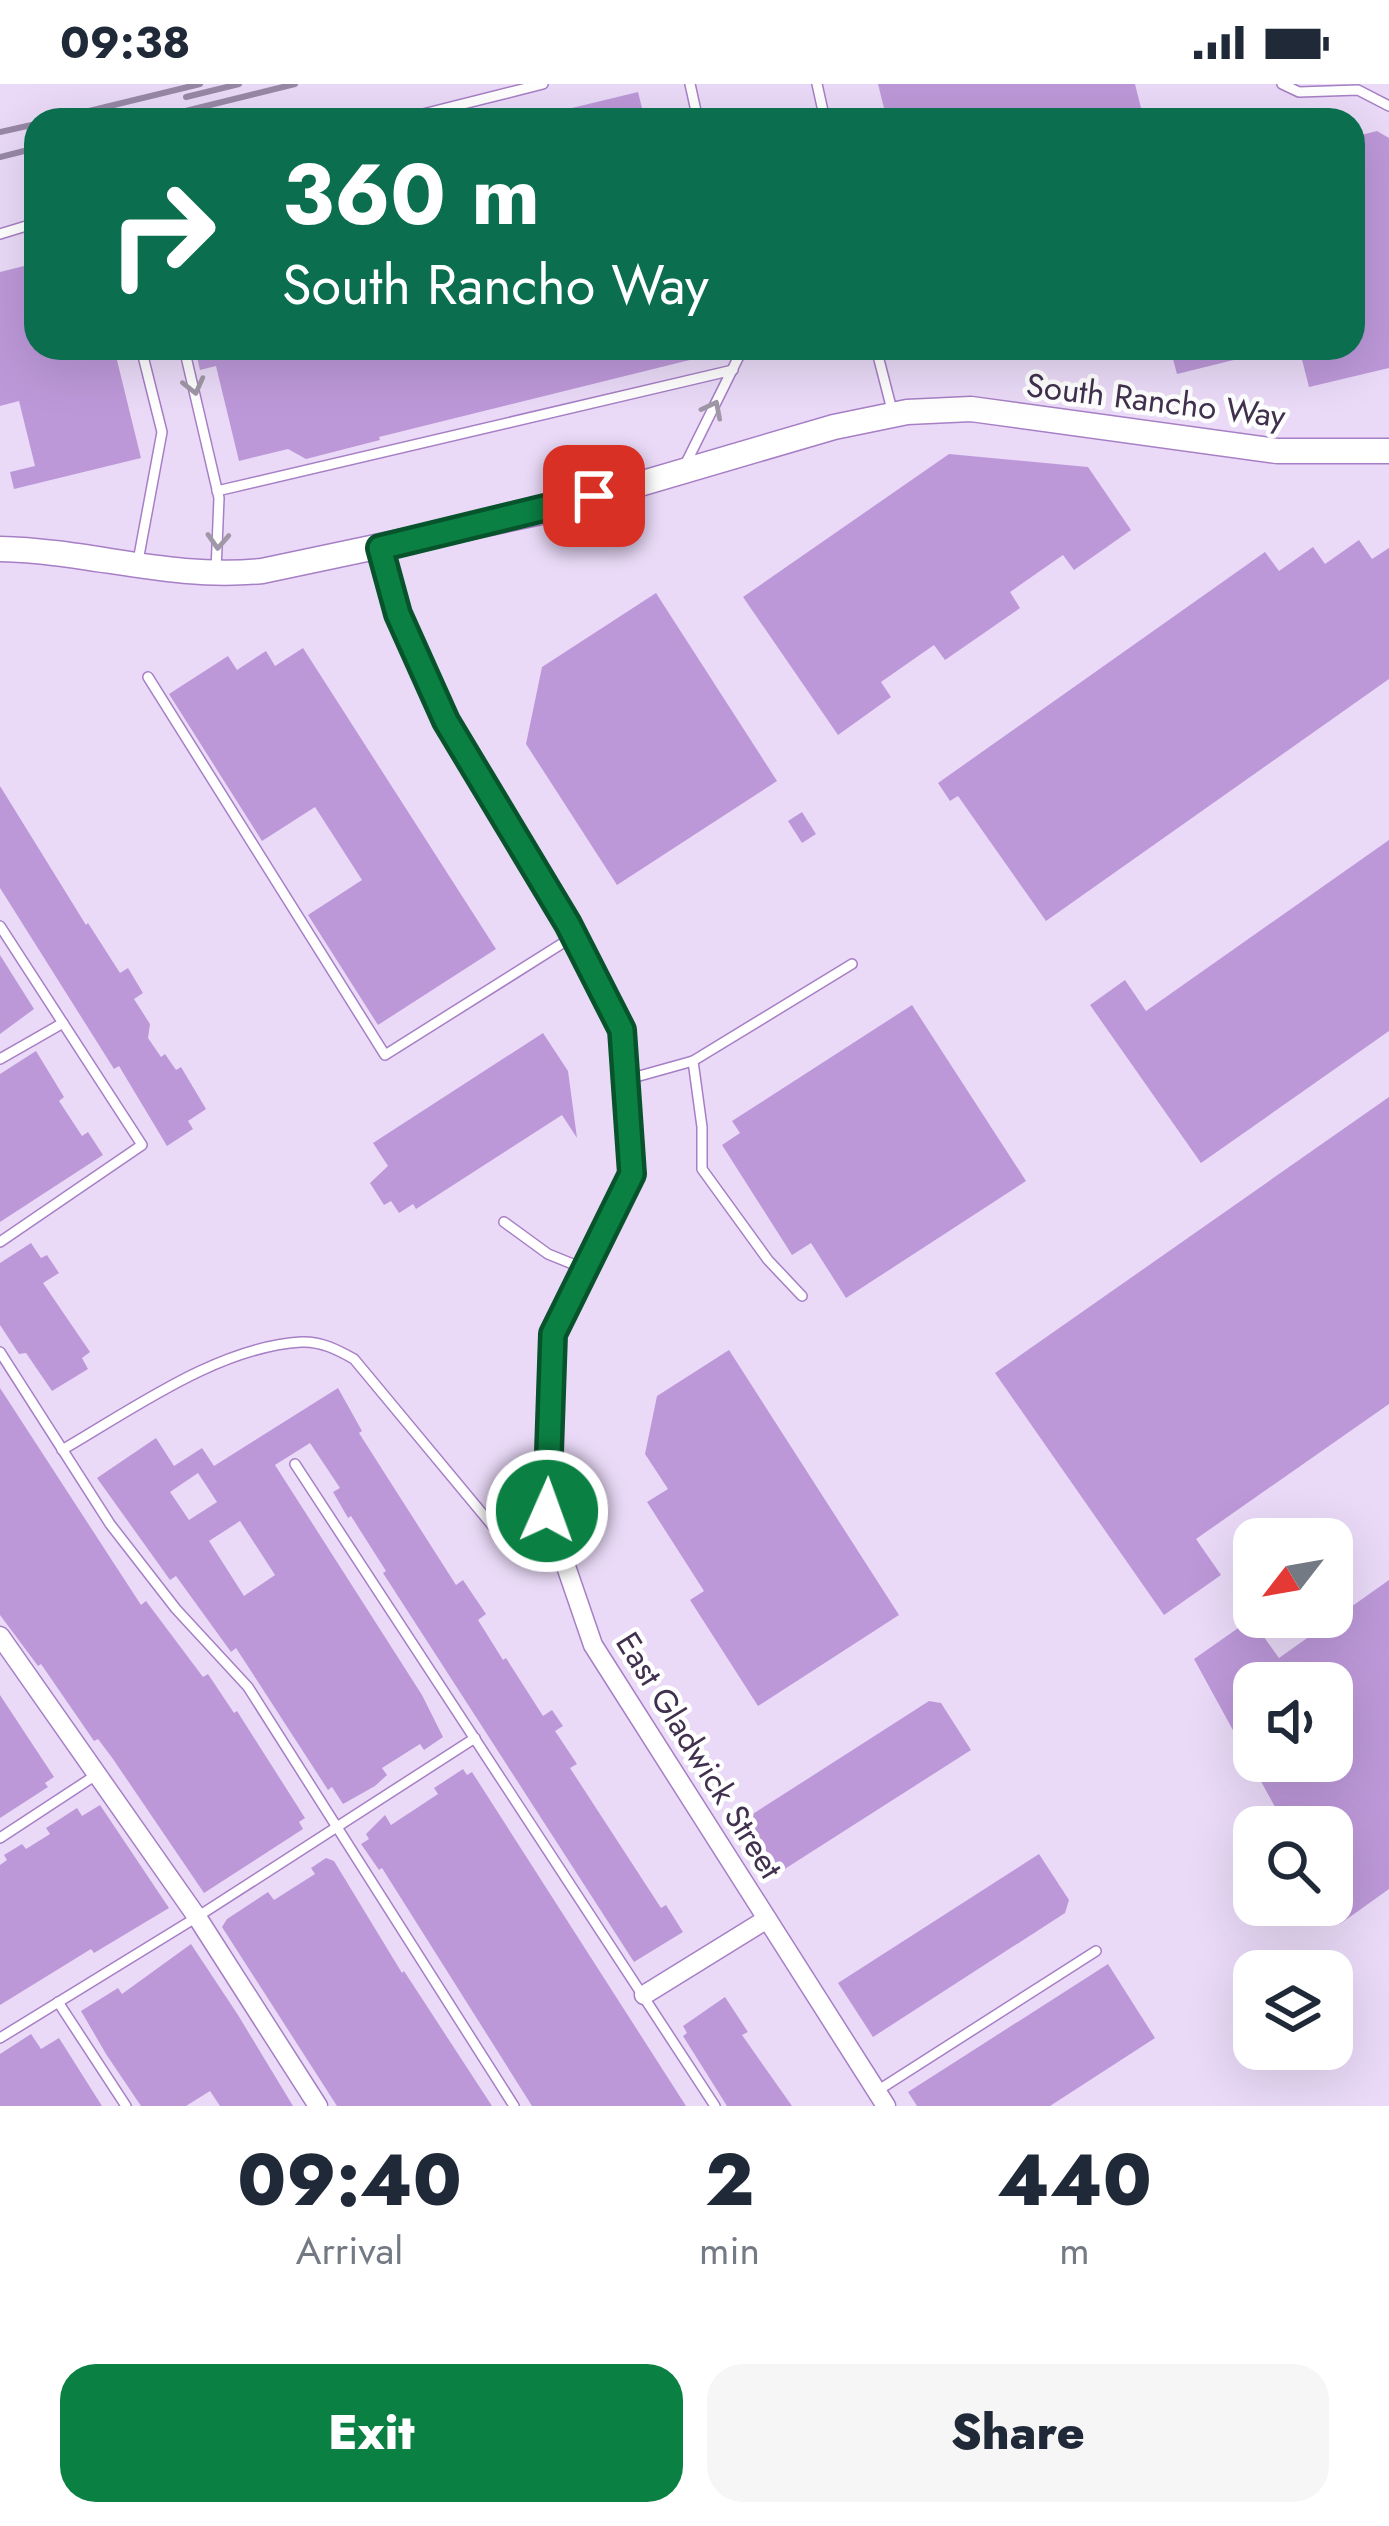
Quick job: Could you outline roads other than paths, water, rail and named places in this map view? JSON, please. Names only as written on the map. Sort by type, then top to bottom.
[{"type":"street","name":"South Rancho Way","points":[[0,549],[46,550],[215,576],[262,572],[550,510],[834,427],[894,415],[971,409],[1277,451],[1389,451]]},
{"type":"street","name":"East Gladwick Street","points":[[380,548],[398,614],[446,721],[574,936],[622,1030],[632,1174],[553,1334],[547,1511],[593,1645],[882,2099]]},
{"type":"street","points":[[2,1644],[197,1917],[318,2106]]},
{"type":"street","points":[[644,1995],[767,1919]]},
{"type":"lane","points":[[447,108],[543,84]]},
{"type":"lane","points":[[1282,84],[1298,92],[1358,90],[1389,106]]},
{"type":"lane","points":[[137,566],[163,432],[144,360]]},
{"type":"lane","points":[[187,360],[217,491],[215,576]]},
{"type":"lane","points":[[682,470],[738,360]]},
{"type":"lane","points":[[878,360],[894,415]]},
{"type":"lane","points":[[217,491],[733,370]]},
{"type":"lane","points":[[148,677],[386,1055],[574,936]]},
{"type":"lane","points":[[0,926],[142,1145],[0,1242]]},
{"type":"lane","points":[[625,1080],[693,1061],[852,964]]},
{"type":"lane","points":[[0,1059],[63,1023]]},
{"type":"lane","points":[[693,1061],[702,1168],[768,1260],[802,1296]]},
{"type":"lane","points":[[504,1222],[548,1254],[585,1269]]},
{"type":"lane","points":[[62,1450],[235,1355],[304,1342],[332,1347],[354,1359],[506,1542],[559,1546]]},
{"type":"lane","points":[[0,1352],[110,1524],[248,1687],[514,2106]]},
{"type":"lane","points":[[295,1464],[715,2106]]},
{"type":"lane","points":[[0,2038],[475,1738]]},
{"type":"lane","points":[[0,1838],[97,1774]]},
{"type":"lane","points":[[882,2099],[1096,1951]]},
{"type":"lane","points":[[58,2002],[126,2106]]},
{"type":"railway","points":[[101,108],[200,84]]},
{"type":"railway","points":[[186,97],[239,84]]},
{"type":"railway","points":[[198,108],[295,84]]},
{"type":"railway","points":[[0,132],[24,127]]},
{"type":"railway","points":[[0,157],[24,151]]}]
